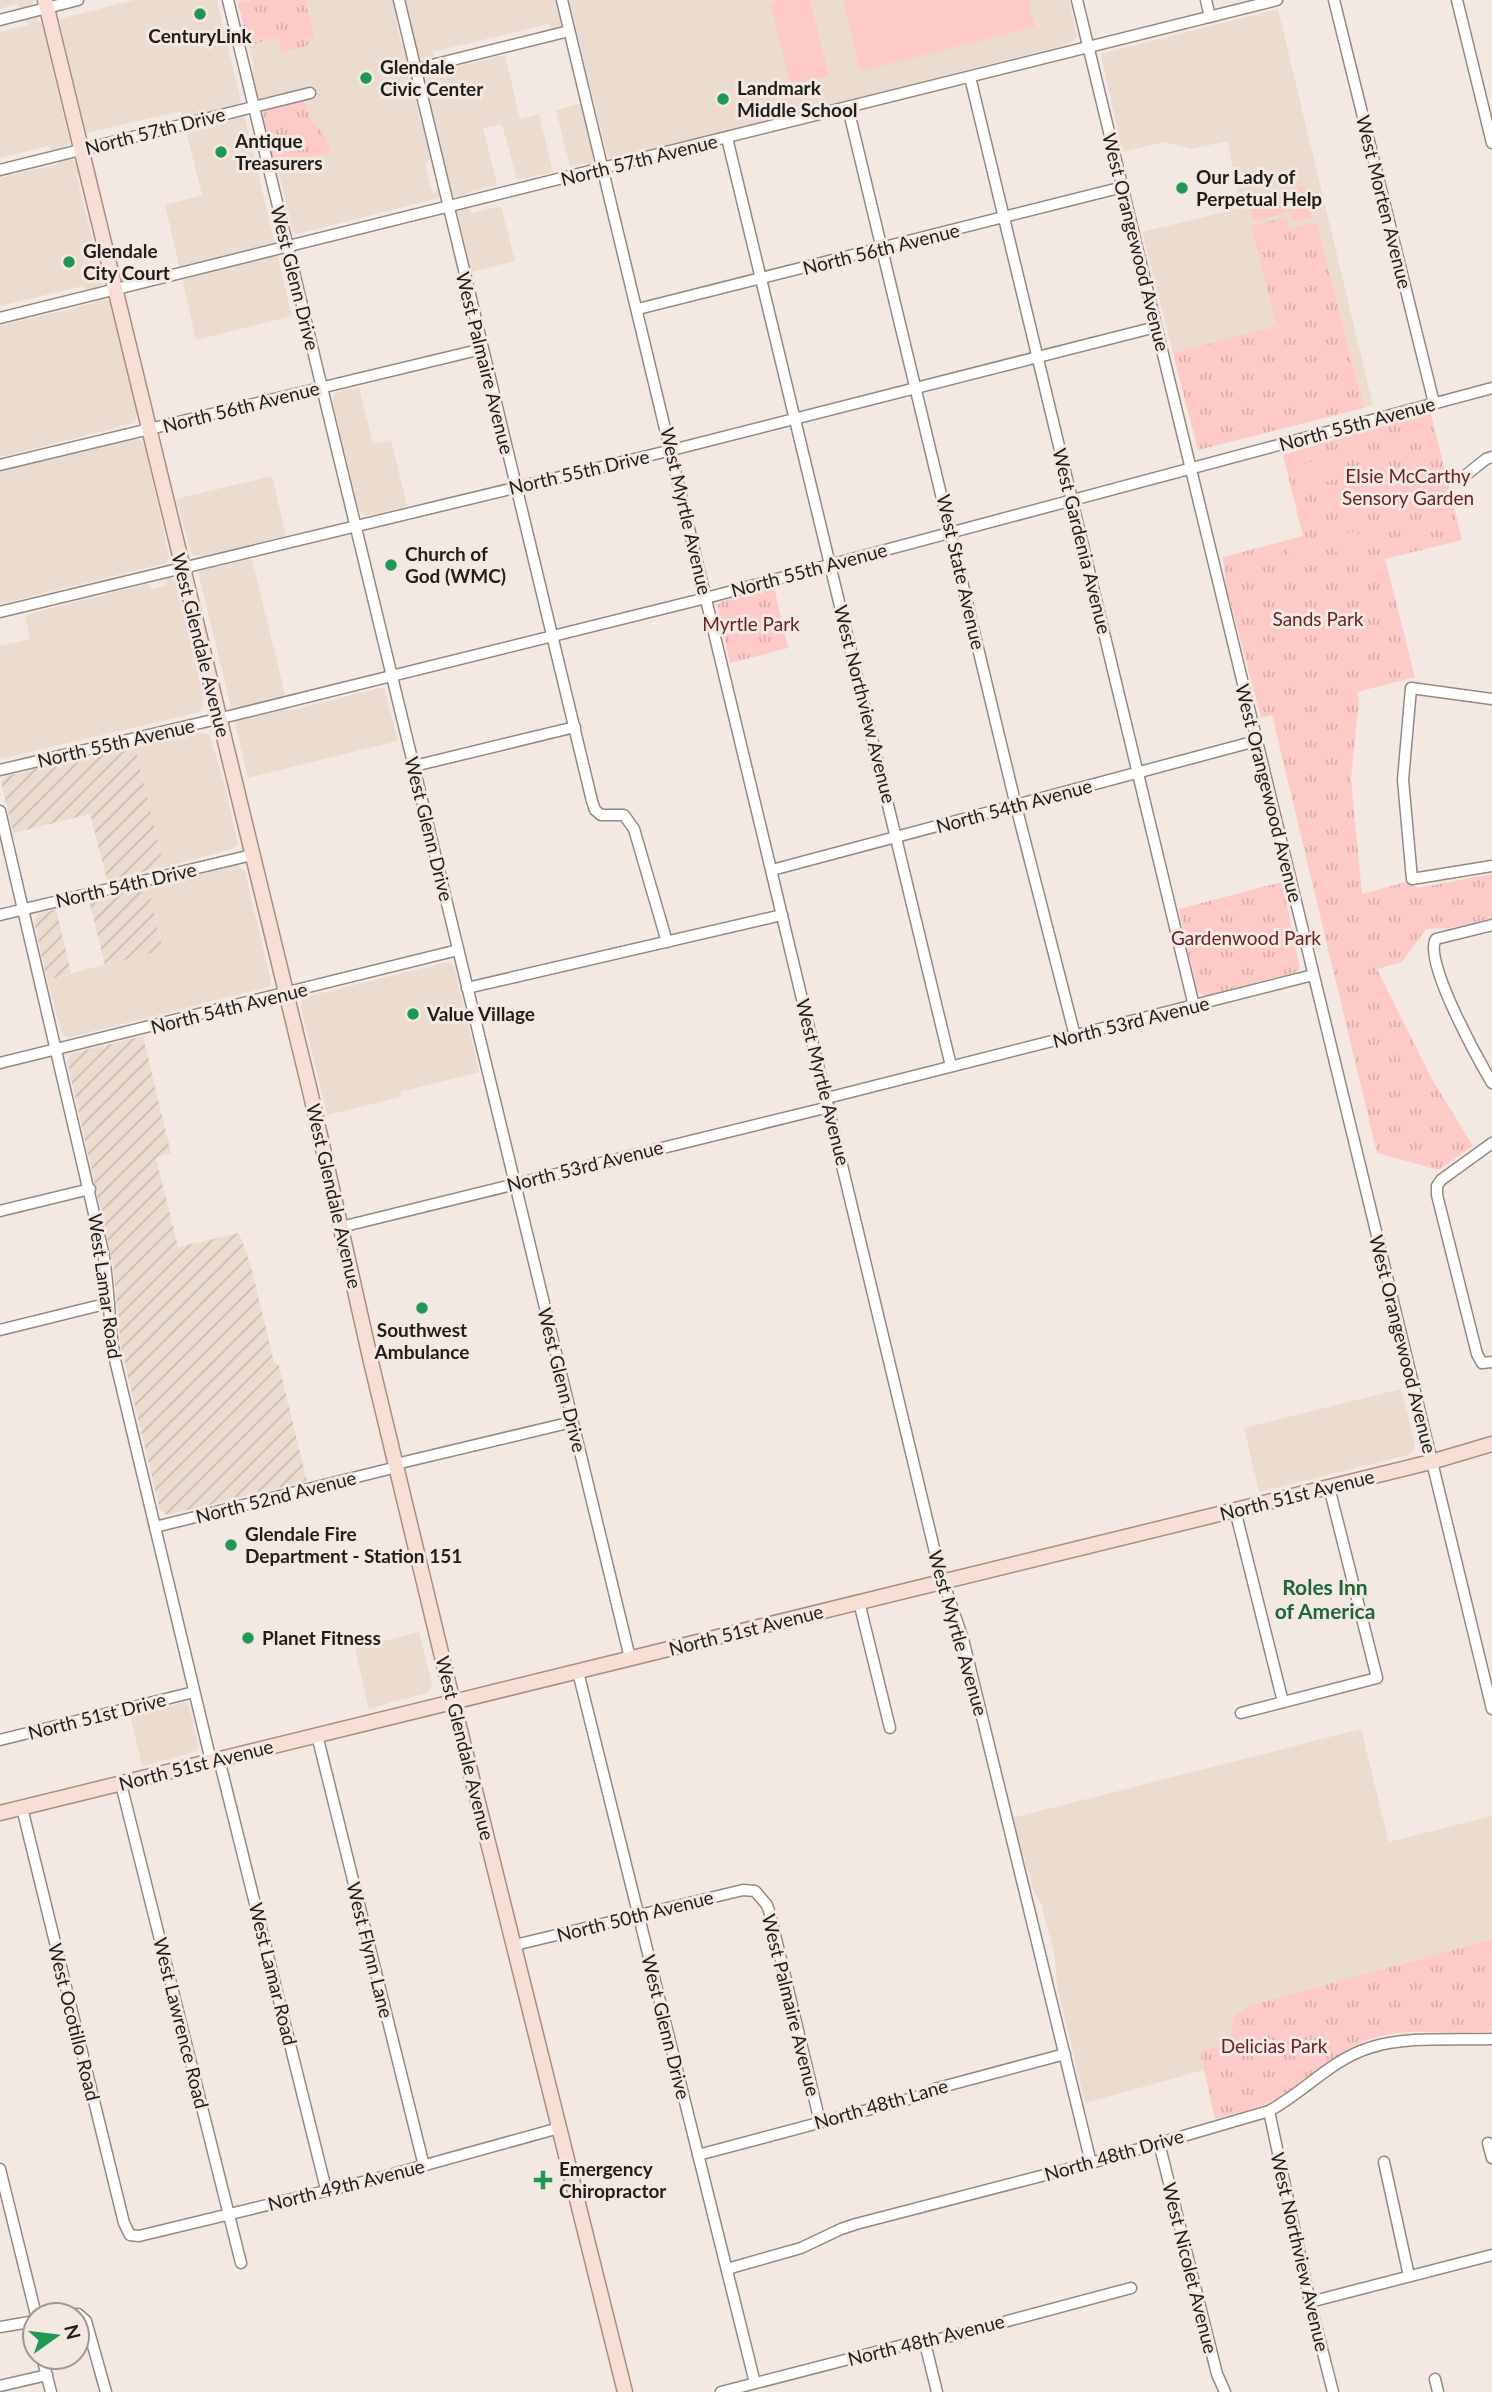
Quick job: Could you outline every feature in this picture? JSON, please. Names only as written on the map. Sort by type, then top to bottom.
[{"type":"main road","name":"West Glendale Avenue","points":[[46,4],[286,994],[453,1702],[625,2392]]},
{"type":"main road","name":"North 51st Avenue","points":[[0,1813],[1432,1462],[1492,1444]]},
{"type":"street","points":[[0,20],[46,4],[78,0]]},
{"type":"street","name":"West Glenn Drive","points":[[228,0],[630,1658]]},
{"type":"street","name":"West Palmaire Avenue","points":[[399,0],[595,810],[601,815],[624,815],[629,820],[667,942]]},
{"type":"street","name":"West Myrtle Avenue","points":[[562,0],[939,1569],[963,1639],[1091,2162]]},
{"type":"street","name":"West Orangewood Avenue","points":[[1077,0],[1492,1709]]},
{"type":"street","points":[[1206,0],[1210,17]]},
{"type":"street","name":"North 57th Avenue","points":[[0,318],[1277,0]]},
{"type":"street","name":"West Morten Avenue","points":[[1335,0],[1434,403]]},
{"type":"street","points":[[1457,0],[1492,142]]},
{"type":"street","points":[[416,69],[569,31]]},
{"type":"street","name":"West Gardenia Avenue","points":[[970,77],[1194,1006]]},
{"type":"street","name":"North 57th Drive","points":[[0,170],[310,93]]},
{"type":"street","name":"West State Avenue","points":[[848,108],[1074,1036]]},
{"type":"street","name":"West Northview Avenue","points":[[727,138],[951,1066]]},
{"type":"street","name":"North 56th Avenue","points":[[638,309],[1123,187]]},
{"type":"street","name":"North 55th Drive","points":[[0,612],[671,450],[1156,327]]},
{"type":"street","name":"North 56th Avenue","points":[[0,465],[482,349]]},
{"type":"street","name":"North 55th Avenue","points":[[0,770],[219,719],[706,598],[1072,498],[1492,388]]},
{"type":"street","points":[[1466,475],[1492,457]]},
{"type":"street","points":[[1492,699],[1411,688],[1403,780],[1412,879],[1492,866]]},
{"type":"street","points":[[414,766],[575,727]]},
{"type":"street","name":"North 54th Avenue","points":[[772,870],[1256,741]]},
{"type":"street","name":"West Lamar Road","points":[[0,811],[90,1189],[107,1273],[112,1347],[194,1692],[215,1760],[326,2189]]},
{"type":"street","name":"North 54th Drive","points":[[0,915],[252,855]]},
{"type":"street","points":[[467,988],[782,915]]},
{"type":"street","points":[[1492,925],[1436,939],[1432,944],[1451,1005],[1492,1083]]},
{"type":"street","name":"North 54th Avenue","points":[[0,1063],[458,950]]},
{"type":"street","name":"North 53rd Avenue","points":[[341,1227],[828,1102],[951,1066],[1313,975]]},
{"type":"street","points":[[1487,1362],[1477,1354],[1437,1186],[1441,1180],[1492,1143]]},
{"type":"street","points":[[0,1211],[90,1189]]},
{"type":"street","points":[[0,1330],[109,1303]]},
{"type":"street","name":"North 52nd Avenue","points":[[155,1527],[572,1422]]},
{"type":"street","points":[[1241,1713],[1377,1678],[1329,1487]]},
{"type":"street","points":[[1235,1510],[1283,1702]]},
{"type":"street","points":[[859,1602],[890,1728]]},
{"type":"street","name":"West Glenn Drive","points":[[578,1672],[755,2383]]},
{"type":"street","name":"North 51st Drive","points":[[0,1740],[194,1692]]},
{"type":"street","name":"West Flynn Lane","points":[[317,1735],[424,2166]]},
{"type":"street","name":"West Lawrence Road","points":[[121,1784],[241,2263]]},
{"type":"street","name":"West Ocotillo Road","points":[[22,1808],[124,2223],[130,2235]]},
{"type":"street","name":"North 50th Avenue","points":[[514,1945],[743,1890],[755,1891]]},
{"type":"street","name":"West Palmaire Avenue","points":[[755,1891],[767,1905],[770,1914],[820,2122]]},
{"type":"street","name":"North 48th Drive","points":[[727,2269],[800,2248],[856,2224],[1091,2162],[1269,2111],[1339,2063],[1368,2048],[1398,2042],[1492,2039]]},
{"type":"street","name":"North 48th Lane","points":[[698,2155],[1065,2053]]},
{"type":"street","name":"West Northview Avenue","points":[[1269,2111],[1310,2302],[1333,2392]]},
{"type":"street","name":"North 49th Avenue","points":[[130,2235],[139,2236],[424,2166],[559,2128]]},
{"type":"street","name":"West Nicolet Avenue","points":[[1158,2143],[1217,2374],[1225,2392]]},
{"type":"street","points":[[1489,2143],[1492,2158]]},
{"type":"street","points":[[1384,2162],[1409,2276]]},
{"type":"street","points":[[0,2168],[30,2301]]},
{"type":"street","points":[[1310,2302],[1492,2255]]},
{"type":"street","name":"North 48th Avenue","points":[[721,2392],[912,2343],[925,2343],[1131,2288]]},
{"type":"street","points":[[0,2327],[21,2324]]},
{"type":"street","points":[[91,2338],[106,2392]]},
{"type":"street","points":[[925,2343],[937,2392]]},
{"type":"street","points":[[46,2371],[51,2392]]},
{"type":"street","points":[[0,2386],[47,2375]]},
{"type":"street","points":[[1435,2379],[1438,2392]]},
{"type":"shaded area","points":[[0,0],[35,0],[32,6],[21,9],[16,4],[0,9]]},
{"type":"shaded area","points":[[134,0],[217,0],[292,316],[196,340],[165,205],[202,195],[181,111],[86,133],[59,19]]},
{"type":"shaded area","points":[[235,0],[394,0],[396,20],[401,43],[407,53],[419,117],[432,156],[425,165],[433,195],[439,187],[439,198],[297,234],[293,232],[270,137],[264,126],[253,83],[253,62]]},
{"type":"shaded area","points":[[405,0],[557,0],[562,20],[559,27],[552,29],[548,24],[433,52],[435,58],[425,61],[418,56]]},
{"type":"shaded area","name":"Landmark Middle School","points":[[569,0],[1069,0],[1077,37],[1069,44],[616,159],[607,154]]},
{"type":"shaded area","points":[[1278,9],[1373,405],[1198,450],[1142,232],[1240,208],[1228,141],[1191,149],[1164,142],[1122,152],[1101,54]]},
{"type":"shaded area","points":[[36,18],[42,24],[70,142],[64,149],[54,151],[48,146],[0,158],[0,32],[28,25],[24,19]]},
{"type":"shaded area","points":[[505,55],[520,119],[539,114],[553,172],[517,180],[502,124],[483,128],[497,185],[455,197],[451,193],[423,77],[427,71],[436,72]]},
{"type":"shaded area","points":[[582,103],[595,157],[591,165],[587,166],[586,163],[570,167],[556,110]]},
{"type":"shaded area","points":[[66,158],[77,165],[77,177],[104,282],[89,291],[83,286],[0,306],[0,178],[58,164]]},
{"type":"shaded area","points":[[501,206],[515,261],[471,272],[458,212],[466,207],[472,213]]},
{"type":"shaded area","points":[[101,298],[111,304],[137,413],[135,423],[0,457],[0,326],[95,303],[95,300]]},
{"type":"shaded area","points":[[359,387],[373,444],[391,440],[407,506],[366,516],[359,511],[332,399],[336,392]]},
{"type":"shaded area","points":[[136,438],[145,446],[169,556],[167,563],[0,604],[0,471]]},
{"type":"shaded area","points":[[272,476],[286,536],[203,556],[192,555],[176,499]]},
{"type":"shaded area","points":[[252,559],[289,711],[384,687],[398,741],[248,778],[198,571]]},
{"type":"shaded area","points":[[171,577],[176,583],[204,698],[202,709],[196,713],[0,759],[0,646],[30,639],[25,615],[144,585],[146,582],[152,589],[168,585],[165,578]]},
{"type":"shaded area","points":[[199,732],[208,734],[211,739],[238,845],[232,849],[164,867],[135,747]]},
{"type":"shaded area","points":[[135,747],[164,867],[107,880],[90,814],[13,833],[1,781],[6,776],[107,751]]},
{"type":"shaded area","points":[[238,865],[245,872],[271,981],[269,987],[71,1037],[63,1036],[47,980],[163,949],[148,887]]},
{"type":"shaded area","points":[[148,887],[163,950],[105,965],[89,901]]},
{"type":"shaded area","points":[[56,909],[71,973],[47,980],[34,921],[38,914]]},
{"type":"shaded area","points":[[451,963],[454,966],[479,1072],[401,1092],[401,1097],[327,1115],[301,1007],[302,999]]},
{"type":"shaded area","points":[[143,1036],[171,1153],[156,1158],[178,1247],[239,1233],[251,1266],[274,1362],[279,1366],[307,1481],[167,1515],[160,1510],[121,1348],[113,1264],[67,1061],[74,1053]]},
{"type":"shaded area","points":[[1401,1389],[1415,1442],[1408,1455],[1259,1492],[1244,1428]]},
{"type":"shaded area","points":[[419,1632],[432,1684],[430,1690],[425,1694],[369,1710],[355,1648]]},
{"type":"shaded area","points":[[185,1702],[189,1706],[199,1748],[195,1752],[142,1766],[130,1715]]},
{"type":"shaded area","points":[[1361,1729],[1389,1842],[1492,1816],[1492,1939],[1252,2005],[1235,2014],[1229,2043],[1200,2051],[1204,2070],[1085,2103],[1057,1986],[1055,1958],[1041,1903],[1034,1892],[1012,1818]]},
{"type":"green space","points":[[252,0],[305,0],[314,37],[306,46],[281,52],[278,38],[249,45],[238,3]]},
{"type":"green space","points":[[781,0],[810,0],[829,76],[791,86],[770,3]]},
{"type":"green space","points":[[843,0],[1028,0],[1035,27],[861,71]]},
{"type":"green space","points":[[302,99],[312,121],[326,138],[331,152],[275,166],[261,118],[267,108]]},
{"type":"green space","points":[[1305,186],[1313,217],[1293,222],[1286,191]]},
{"type":"green space","points":[[1285,192],[1290,212],[1254,221],[1249,201]]},
{"type":"green space","points":[[1286,217],[1290,229],[1316,222],[1364,408],[1198,450],[1173,353],[1277,326],[1251,226]]},
{"type":"green space","points":[[1431,414],[1462,540],[1385,559],[1415,677],[1357,692],[1359,699],[1351,779],[1362,894],[1406,882],[1418,888],[1492,874],[1492,918],[1450,928],[1426,929],[1402,962],[1377,969],[1433,1081],[1473,1146],[1439,1170],[1377,1153],[1272,715],[1261,718],[1226,585],[1223,557],[1303,536],[1283,455],[1354,433]]},
{"type":"green space","points":[[1328,457],[1334,480],[1297,489],[1292,467]]},
{"type":"green space","points":[[1357,531],[1360,545],[1334,552],[1330,537]]},
{"type":"green space","points":[[1316,541],[1321,557],[1292,564],[1287,548]]},
{"type":"green space","name":"Myrtle Park","points":[[774,587],[788,648],[730,663],[717,605]]},
{"type":"green space","name":"Gardenwood Park","points":[[1282,882],[1300,969],[1205,996],[1197,992],[1179,909]]},
{"type":"green space","name":"Delicias Park","points":[[1492,1939],[1492,2031],[1398,2033],[1368,2040],[1344,2052],[1274,2100],[1215,2119],[1200,2051],[1229,2043],[1235,2014],[1252,2005]]},
{"type":"place","name":"CenturyLink","points":[[200,14]]},
{"type":"place","name":"Glendale Civic Center","points":[[366,78]]},
{"type":"place","name":"Landmark Middle School","points":[[723,99]]},
{"type":"place","name":"Antique Treasurers","points":[[221,152]]},
{"type":"place","name":"Our Lady of Perpetual Help","points":[[1182,188]]},
{"type":"place","name":"Glendale City Court","points":[[69,262]]},
{"type":"place","name":"Church of God (WMC)","points":[[391,565]]},
{"type":"place","name":"Value Village","points":[[413,1014]]},
{"type":"place","name":"Southwest Ambulance","points":[[422,1308]]},
{"type":"place","name":"Glendale Fire Department - Station 151","points":[[231,1545]]},
{"type":"place","name":"Planet Fitness","points":[[248,1638]]},
{"type":"place","name":"Emergency Chiropractor","points":[[543,2180]]},
{"type":"district","name":"Roles Inn of America","points":[[1325,1600]]},
{"type":"park label","name":"Elsie McCarthy Sensory Garden","points":[[1408,487]]},
{"type":"park label","name":"Sands Park","points":[[1318,619]]}]
